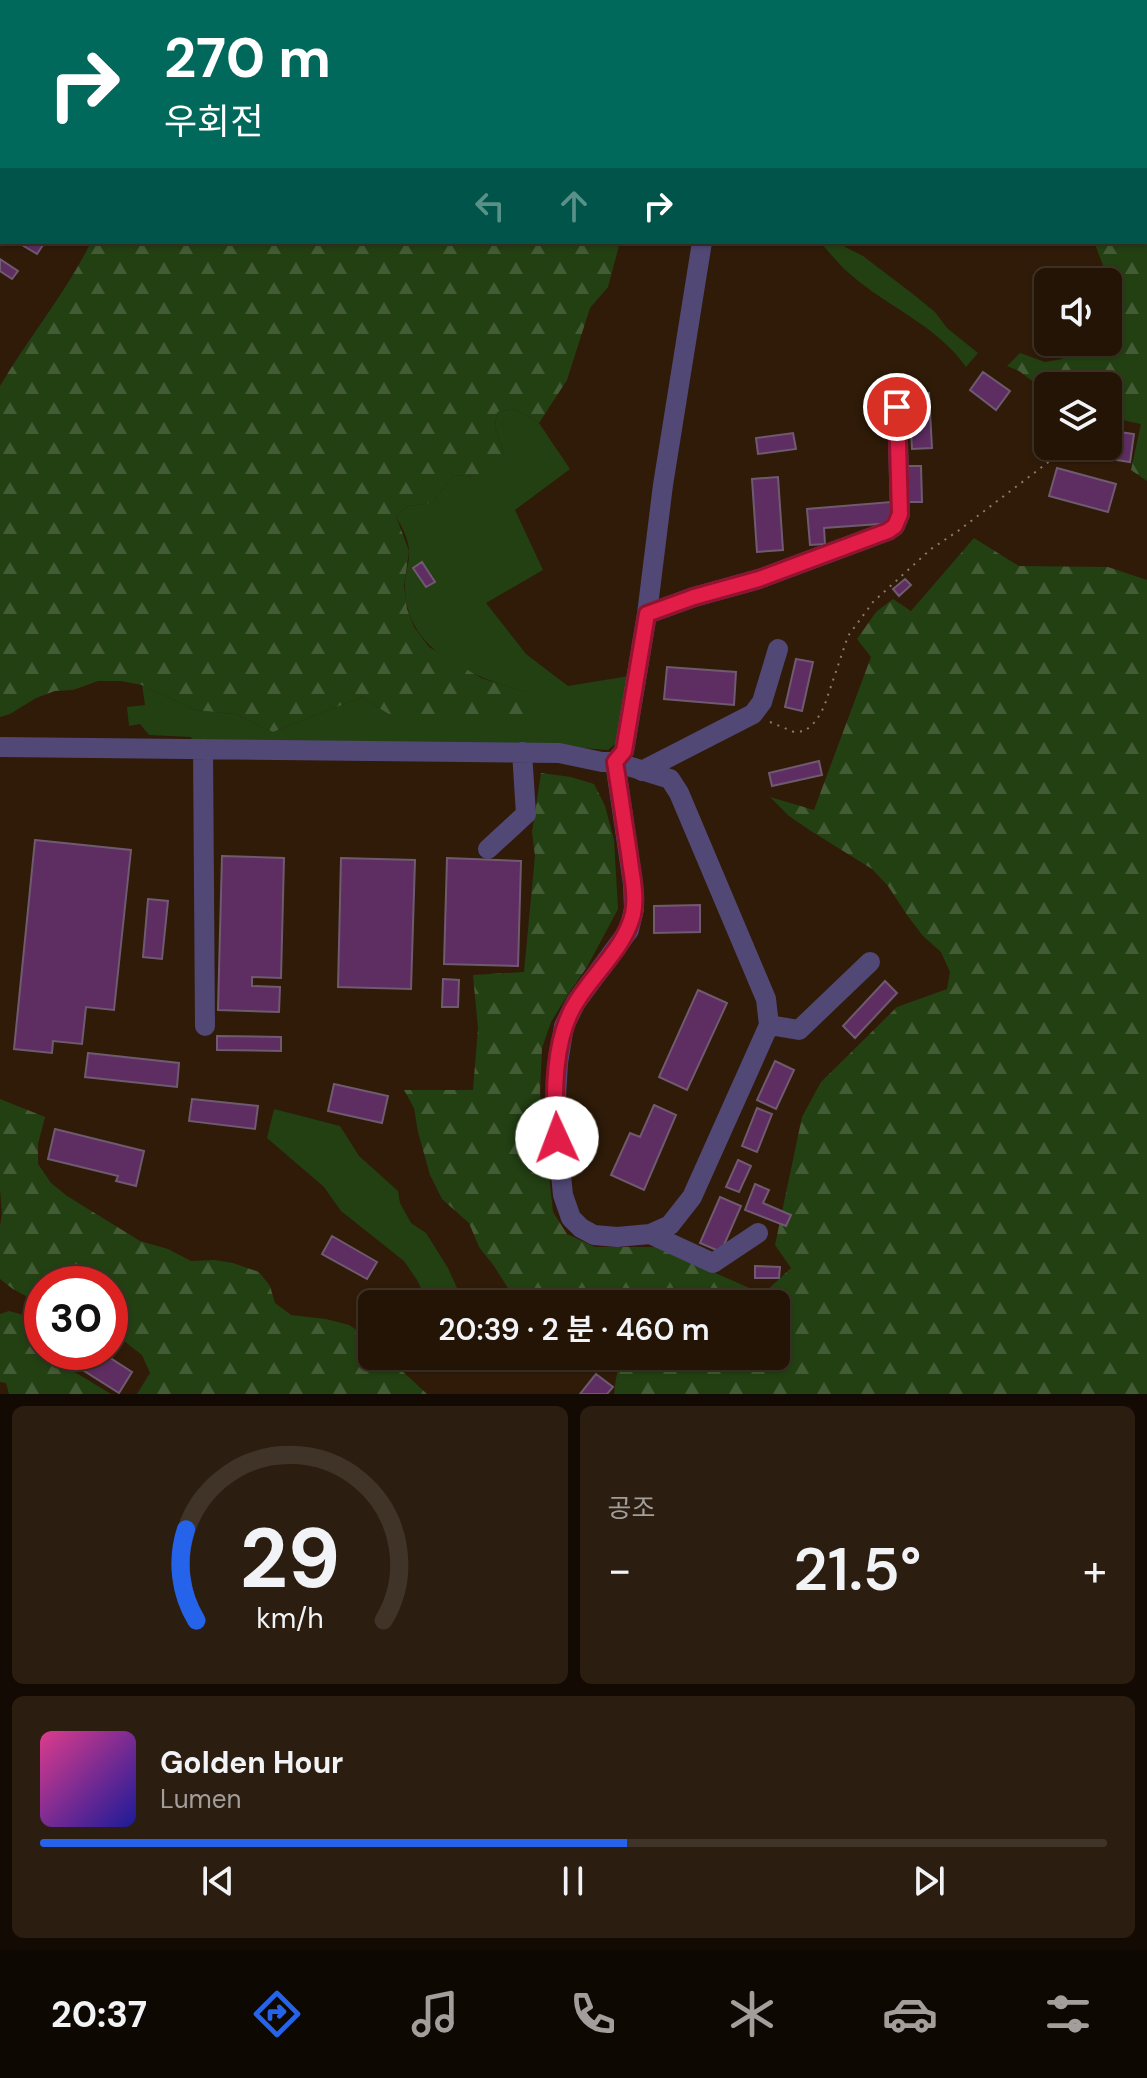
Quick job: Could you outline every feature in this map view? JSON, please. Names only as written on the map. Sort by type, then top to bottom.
[{"type":"street","points":[[0,747],[559,753],[615,762],[670,779],[679,793],[766,999],[769,1025],[692,1197],[670,1225],[650,1234],[617,1237],[594,1235],[581,1228],[571,1218],[563,1195],[555,1114],[564,1026],[576,1002],[629,930],[634,909],[615,762],[624,751],[647,614],[663,485],[702,244]]},
{"type":"street","points":[[647,614],[759,579],[895,526],[900,514],[897,407]]},
{"type":"street","points":[[642,771],[753,714],[762,702],[778,649]]},
{"type":"street","points":[[203,749],[205,1026]]},
{"type":"street","points":[[488,849],[526,814],[522,752]]},
{"type":"street","points":[[769,1025],[799,1030],[870,962]]},
{"type":"street","points":[[650,1234],[713,1263],[758,1233]]},
{"type":"path","points":[[753,714],[794,732],[805,731],[816,721],[824,707],[848,636],[873,602],[931,549],[1051,460]]},
{"type":"green space","points":[[90,244],[619,244],[608,287],[590,308],[567,380],[539,423],[515,409],[497,412],[495,426],[504,454],[493,471],[475,477],[454,475],[432,503],[408,506],[396,516],[409,551],[404,586],[407,609],[414,627],[429,647],[481,678],[525,692],[555,721],[390,715],[362,697],[273,732],[235,714],[195,710],[142,685],[121,681],[98,681],[73,690],[55,691],[0,717],[0,386]]},
{"type":"green space","points":[[822,244],[844,244],[863,256],[935,312],[947,328],[978,353],[966,367],[941,339],[864,286]]},
{"type":"green space","points":[[1097,244],[1147,244],[1147,481],[1131,470],[1141,424],[1122,420],[1122,372],[1034,372],[1034,382],[1007,366],[1020,353],[1045,362],[1064,356],[1122,356],[1122,268],[1099,268],[1103,265]]},
{"type":"green space","points":[[515,409],[539,423],[570,469],[515,510],[543,570],[486,603],[526,654],[568,686],[629,676],[619,741],[608,750],[556,746],[194,744],[191,737],[149,735],[140,724],[129,726],[127,707],[145,705],[142,685],[195,710],[235,714],[273,732],[362,697],[390,715],[525,692],[464,669],[430,645],[417,629],[408,610],[405,588],[409,546],[396,516],[408,506],[432,503],[454,475],[475,477],[504,454],[495,426],[497,412]]},
{"type":"green space","points":[[974,538],[1019,566],[1108,567],[1147,580],[1147,1394],[614,1394],[618,1370],[790,1370],[790,1290],[767,1290],[791,1268],[775,1245],[802,1117],[821,1082],[897,1007],[947,989],[950,972],[941,952],[923,936],[888,886],[872,869],[789,816],[770,797],[814,810],[871,657],[857,639],[876,612],[893,599],[911,611]]},
{"type":"green space","points":[[541,773],[594,784],[605,806],[614,840],[618,909],[587,967],[551,1022],[542,1048],[540,1092],[553,1212],[567,1234],[595,1247],[656,1247],[754,1290],[509,1290],[479,1247],[469,1223],[442,1199],[430,1175],[414,1108],[404,1090],[473,1090],[478,1028],[473,975],[524,972],[535,856],[532,832]]},
{"type":"green space","points":[[0,1099],[45,1117],[38,1144],[38,1164],[51,1183],[67,1196],[140,1241],[168,1249],[191,1261],[233,1263],[259,1272],[270,1286],[275,1303],[291,1315],[326,1319],[358,1331],[358,1370],[401,1370],[427,1394],[137,1394],[150,1373],[142,1355],[128,1344],[128,1266],[24,1266],[24,1295],[13,1289],[0,1279]]},
{"type":"green space","points":[[274,1109],[340,1126],[359,1156],[398,1191],[400,1203],[411,1223],[426,1233],[458,1290],[422,1290],[404,1261],[341,1211],[324,1187],[267,1138]]},
{"type":"green space","points":[[9,1311],[24,1315],[24,1370],[71,1370],[111,1394],[9,1394],[6,1383],[0,1382],[0,1314]]},
{"type":"building","points":[[20,244],[44,244],[37,254]]},
{"type":"building","points":[[0,259],[18,271],[12,279],[0,271]]},
{"type":"building","points":[[983,372],[1010,391],[996,410],[970,390]]},
{"type":"building","points":[[929,393],[932,448],[912,449],[909,394]]},
{"type":"building","points":[[1122,432],[1134,434],[1130,462],[1116,460],[1122,460]]},
{"type":"building","points":[[793,433],[796,449],[758,454],[756,438]]},
{"type":"building","points":[[905,466],[921,466],[922,502],[906,502]]},
{"type":"building","points":[[1057,468],[1116,484],[1108,512],[1049,496]]},
{"type":"building","points":[[778,477],[783,550],[757,552],[752,479]]},
{"type":"building","points":[[891,502],[893,523],[824,528],[825,544],[810,545],[807,509]]},
{"type":"building","points":[[422,562],[435,582],[426,587],[413,568]]},
{"type":"building","points":[[905,579],[911,585],[899,596],[893,589]]},
{"type":"building","points":[[796,659],[813,662],[802,711],[785,707]]},
{"type":"building","points":[[667,667],[736,672],[734,705],[664,699]]},
{"type":"building","points":[[819,761],[822,775],[772,786],[769,773]]},
{"type":"building","points":[[35,840],[131,850],[114,1010],[86,1007],[82,1044],[53,1041],[52,1053],[14,1049]]},
{"type":"building","points":[[222,856],[284,858],[281,978],[252,977],[252,986],[280,987],[279,1012],[218,1010]]},
{"type":"building","points":[[341,858],[415,860],[411,989],[338,987]]},
{"type":"building","points":[[447,858],[521,861],[518,966],[444,964]]},
{"type":"building","points":[[148,899],[168,901],[162,959],[143,957]]},
{"type":"building","points":[[700,905],[700,932],[654,933],[654,906]]},
{"type":"building","points":[[443,979],[459,980],[458,1007],[442,1007]]},
{"type":"building","points":[[885,981],[897,993],[855,1038],[843,1026]]},
{"type":"building","points":[[698,990],[727,1003],[687,1090],[659,1077]]},
{"type":"building","points":[[217,1036],[281,1037],[281,1051],[217,1050]]},
{"type":"building","points":[[88,1053],[179,1063],[177,1087],[85,1077]]},
{"type":"building","points":[[775,1061],[794,1070],[776,1109],[757,1100]]},
{"type":"building","points":[[334,1084],[388,1096],[382,1123],[328,1111]]},
{"type":"building","points":[[192,1099],[258,1106],[255,1129],[189,1121]]},
{"type":"building","points":[[654,1105],[676,1115],[644,1190],[611,1175],[630,1133],[640,1137]]},
{"type":"building","points":[[757,1108],[772,1114],[757,1152],[742,1146]]},
{"type":"building","points":[[55,1129],[144,1151],[136,1186],[116,1181],[118,1176],[48,1159]]},
{"type":"building","points":[[738,1160],[751,1166],[739,1192],[726,1187]]},
{"type":"building","points":[[755,1184],[769,1190],[763,1203],[791,1215],[786,1226],[745,1210]]},
{"type":"building","points":[[720,1197],[741,1206],[721,1252],[700,1243]]},
{"type":"building","points":[[332,1236],[377,1262],[367,1279],[322,1254]]},
{"type":"building","points":[[755,1266],[780,1267],[779,1278],[755,1278]]},
{"type":"building","points":[[128,1369],[132,1372],[119,1393],[83,1370]]},
{"type":"building","points":[[596,1374],[613,1387],[607,1394],[580,1394]]},
{"type":"route","points":[[557,1138],[558,1063],[564,1026],[576,1002],[629,930],[634,909],[615,762],[624,751],[647,614],[759,579],[895,526],[900,514],[897,407]]}]
